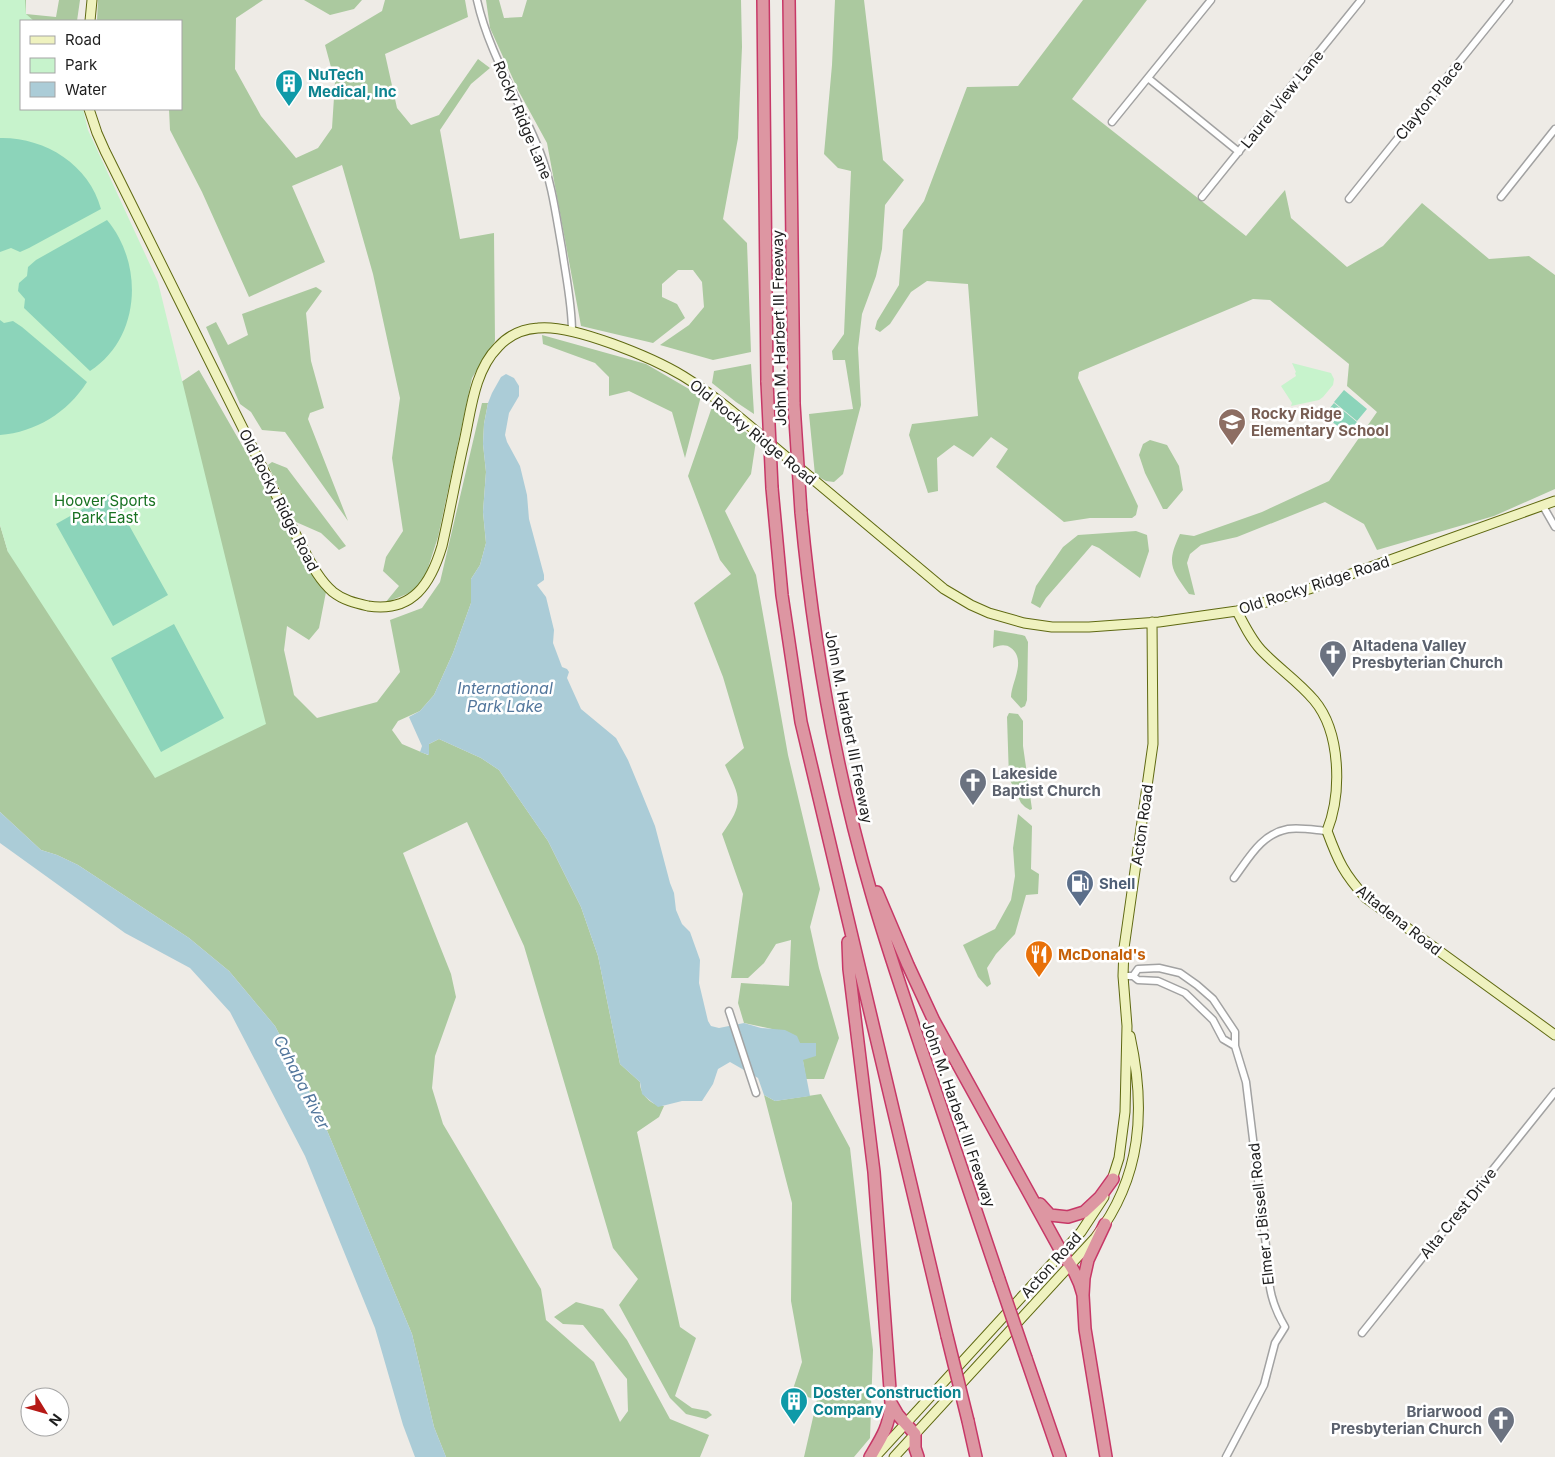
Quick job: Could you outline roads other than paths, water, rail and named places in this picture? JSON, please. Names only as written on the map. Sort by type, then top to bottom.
[{"type":"highway","name":"John M. Harbert III Freeway","points":[[763,0],[767,382],[772,488],[782,595],[802,722],[976,1457]]},
{"type":"highway","name":"John M. Harbert III Freeway","points":[[789,0],[794,404],[800,512],[812,620],[834,745],[858,847],[896,974],[1060,1457]]},
{"type":"highway","points":[[858,847],[934,1021],[1032,1196],[1062,1254],[1080,1280],[1083,1295]]},
{"type":"highway","points":[[848,920],[848,969],[874,1172],[891,1403],[885,1434],[870,1457]]},
{"type":"highway","points":[[1032,1196],[1050,1215],[1068,1217],[1084,1212],[1100,1197],[1113,1179]]},
{"type":"highway","points":[[1106,1224],[1088,1260],[1083,1295],[1085,1329],[1106,1457]]},
{"type":"highway","points":[[891,1403],[898,1415],[915,1434],[915,1448],[918,1457]]},
{"type":"street","points":[[90,20],[92,0]]},
{"type":"street","name":"Rocky Ridge Lane","points":[[477,0],[488,37],[547,171],[572,309],[572,332]]},
{"type":"street","points":[[1112,122],[1211,0]]},
{"type":"street","name":"Laurel View Lane","points":[[1202,197],[1361,0]]},
{"type":"street","name":"Clayton Place","points":[[1349,199],[1509,0]]},
{"type":"street","points":[[1148,78],[1239,152]]},
{"type":"street","name":"Old Rocky Ridge Road","points":[[89,110],[105,151],[299,541],[314,569],[326,585],[351,602],[371,606],[397,605],[411,599],[427,582],[435,567],[442,546],[475,392],[486,364],[497,348],[510,337],[530,329],[548,328],[572,332],[645,357],[667,367],[699,386],[748,425],[944,589],[971,605],[1003,618],[1036,625],[1089,627],[1152,622],[1237,611],[1317,586],[1555,501]]},
{"type":"street","points":[[1500,197],[1555,129]]},
{"type":"street","points":[[1543,506],[1555,527]]},
{"type":"street","points":[[1234,878],[1261,842],[1269,836],[1288,829],[1327,831],[1331,821],[1337,778],[1335,752],[1330,732],[1315,702],[1300,685],[1260,649],[1237,611]]},
{"type":"street","name":"Acton Road","points":[[894,1457],[1106,1224],[1125,1187],[1136,1150],[1138,1096],[1137,1067],[1128,1026],[1123,976],[1124,948],[1153,744],[1152,622]]},
{"type":"street","name":"Altadena Road","points":[[1327,831],[1337,858],[1349,880],[1366,898],[1555,1035]]},
{"type":"street","name":"Elmer J Bissell Road","points":[[1133,976],[1138,969],[1159,968],[1180,973],[1214,999],[1235,1032],[1235,1046],[1246,1082],[1268,1262],[1268,1283],[1275,1308],[1285,1327],[1275,1343],[1264,1385],[1226,1457]]},
{"type":"street","name":"Elmer J Bissell Road","points":[[1123,976],[1133,976],[1138,980],[1158,981],[1185,993],[1212,1020],[1223,1038],[1235,1046]]},
{"type":"street","points":[[729,1011],[756,1093]]},
{"type":"street","name":"Acton Road","points":[[875,1457],[1062,1254],[1094,1214],[1113,1179],[1123,1136],[1128,1026]]},
{"type":"street","name":"Alta Crest Drive","points":[[1362,1333],[1555,1092]]},
{"type":"water","name":"International Park Lake","points":[[506,374],[514,378],[519,386],[519,396],[509,413],[505,435],[520,466],[527,495],[529,519],[544,575],[544,580],[537,585],[546,597],[554,630],[553,643],[562,667],[569,672],[567,678],[581,709],[616,738],[640,789],[655,826],[674,893],[676,910],[682,924],[690,932],[700,960],[699,983],[708,1021],[711,1026],[719,1028],[744,1023],[761,1028],[785,1030],[797,1036],[800,1043],[816,1043],[816,1056],[803,1060],[810,1096],[775,1101],[764,1095],[758,1078],[730,1062],[718,1069],[713,1084],[702,1101],[682,1101],[658,1107],[642,1094],[640,1082],[620,1064],[598,956],[581,907],[548,841],[499,770],[481,758],[439,739],[429,744],[429,755],[420,752],[422,746],[409,717],[420,711],[434,695],[453,653],[471,603],[471,579],[480,565],[486,543],[483,512],[486,472],[483,444],[484,424],[492,393],[501,377]]},
{"type":"water","name":"Cahaba River","points":[[0,812],[41,850],[78,865],[189,938],[229,971],[275,1026],[316,1104],[412,1334],[434,1427],[446,1457],[415,1457],[403,1425],[375,1328],[305,1156],[230,1012],[190,968],[125,933],[0,843]]},
{"type":"place","name":"NuTech Medical, Inc","points":[[289,107]]},
{"type":"place","name":"Rocky Ridge Elementary School","points":[[1232,446]]},
{"type":"place","name":"Altadena Valley Presbyterian Church","points":[[1333,678]]},
{"type":"place","name":"Lakeside Baptist Church","points":[[973,806]]},
{"type":"place","name":"Shell","points":[[1080,907]]},
{"type":"place","name":"McDonald's","points":[[1039,978]]},
{"type":"place","name":"Doster Construction Company","points":[[794,1425]]},
{"type":"place","name":"Briarwood Presbyterian Church","points":[[1501,1444]]},
{"type":"park label","name":"Hoover Sports Park East","points":[[105,508]]}]
